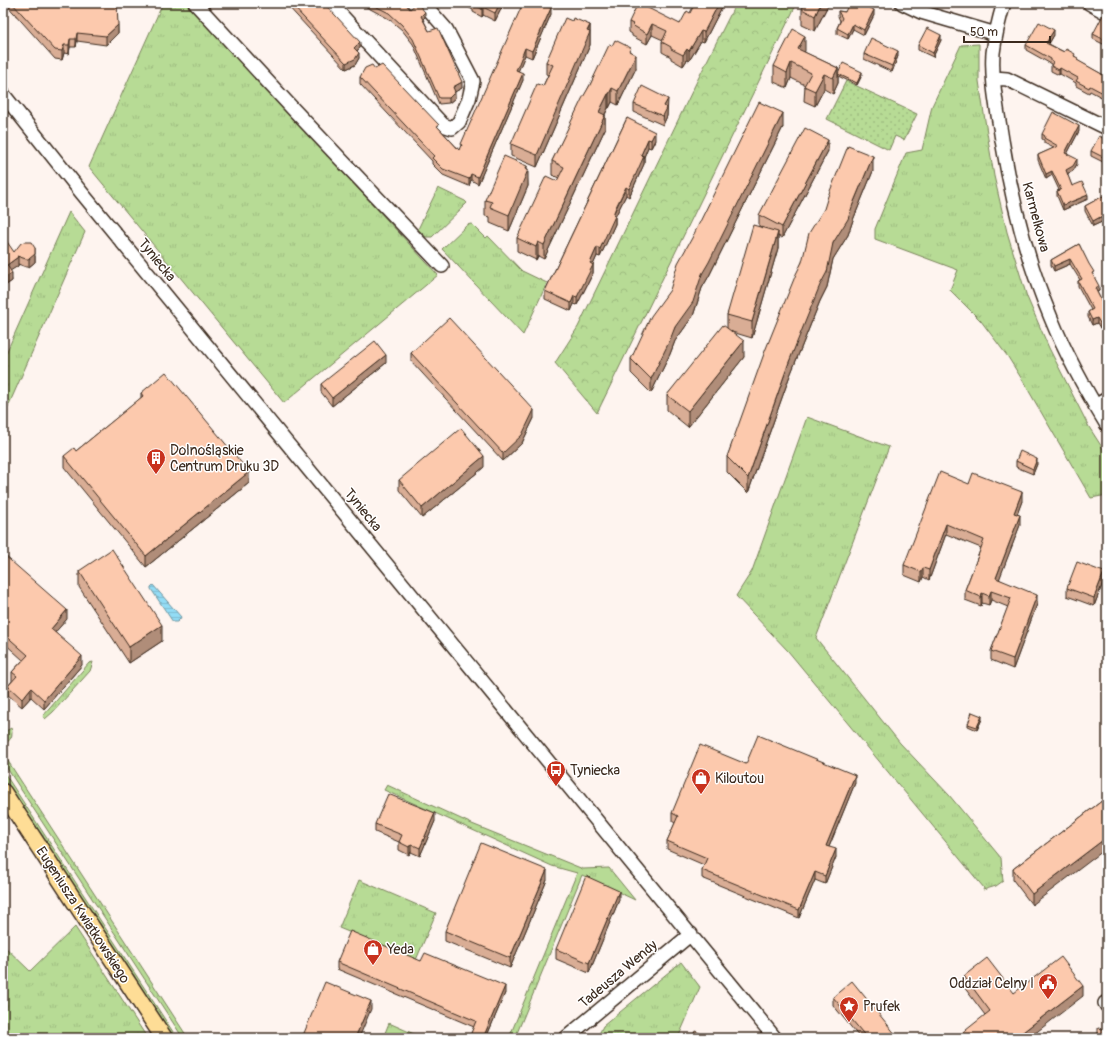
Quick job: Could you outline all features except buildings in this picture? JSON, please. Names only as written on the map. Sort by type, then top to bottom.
[{"type":"main road","name":"Eugeniusza Kwiatkowskiego","points":[[3,792],[164,1038]]},
{"type":"street","points":[[195,3],[442,266]]},
{"type":"street","points":[[330,3],[443,125],[452,128],[458,122],[469,99],[473,81],[446,29],[423,3]]},
{"type":"street","points":[[902,3],[921,12],[996,34]]},
{"type":"street","name":"Karmelkowa","points":[[1004,3],[993,53],[994,78],[1006,160],[1022,232],[1051,318],[1095,406],[1107,425]]},
{"type":"street","points":[[1089,3],[1107,13]]},
{"type":"street","points":[[994,78],[1008,79],[1107,128]]},
{"type":"street","name":"Tyniecka","points":[[3,94],[176,308],[775,1038]]},
{"type":"street","points":[[1095,406],[1107,399]]},
{"type":"street","name":"Tadeusza Wendy","points":[[566,1038],[691,934]]},
{"type":"street","points":[[1107,1002],[1105,1003],[1107,1006]]},
{"type":"green space","points":[[163,3],[186,3],[438,275],[284,403],[89,167]]},
{"type":"green space","points":[[736,3],[797,3],[597,413],[555,363],[578,327]]},
{"type":"green space","points":[[979,44],[979,81],[994,176],[1007,232],[1027,297],[1049,348],[1089,427],[1107,455],[1107,495],[1091,498],[1008,357],[981,321],[950,290],[958,270],[875,239],[875,229],[906,153],[922,150],[932,106],[961,45]]},
{"type":"green space","points":[[846,81],[917,114],[904,140],[895,136],[889,150],[827,119]]},
{"type":"green space","points":[[438,188],[467,203],[432,237],[426,237],[418,229]]},
{"type":"green space","points":[[69,212],[85,232],[3,418],[3,360]]},
{"type":"green space","points":[[471,224],[486,238],[488,236],[522,271],[547,283],[523,335],[442,249],[467,225]]},
{"type":"green space","points":[[807,417],[889,447],[816,638],[900,743],[949,795],[1001,858],[1003,881],[996,886],[983,890],[984,888],[788,651],[736,596],[752,571]]},
{"type":"green space","points":[[93,662],[90,671],[45,719],[43,716],[89,663]]},
{"type":"green space","points":[[11,728],[11,738],[3,745],[3,733]]},
{"type":"green space","points":[[6,758],[188,1038],[183,1038],[3,762]]},
{"type":"green space","points":[[3,771],[177,1038],[172,1038],[3,779]]},
{"type":"green space","points":[[387,785],[472,824],[583,869],[609,868],[635,900],[582,875],[515,1038],[509,1038],[577,873],[552,866],[384,790]]},
{"type":"green space","points":[[359,880],[436,913],[416,960],[339,928]]},
{"type":"green space","points":[[75,927],[147,1038],[3,1038],[3,945],[30,971]]},
{"type":"green space","points":[[681,962],[700,987],[678,1038],[597,1038],[603,1026]]},
{"type":"green space","points":[[389,1023],[423,1038],[383,1038]]},
{"type":"water","points":[[153,585],[181,617],[177,622],[173,622],[151,589]]},
{"type":"place","name":"Dolnośląskie Centrum Druku 3D","points":[[156,475]]},
{"type":"place","name":"Tyniecka","points":[[556,787]]},
{"type":"place","name":"Kiloutou","points":[[701,795]]},
{"type":"place","name":"Yeda","points":[[373,966]]},
{"type":"place","name":"Oddział Celny I","points":[[1048,1000]]},
{"type":"place","name":"Prufek","points":[[849,1023]]}]
